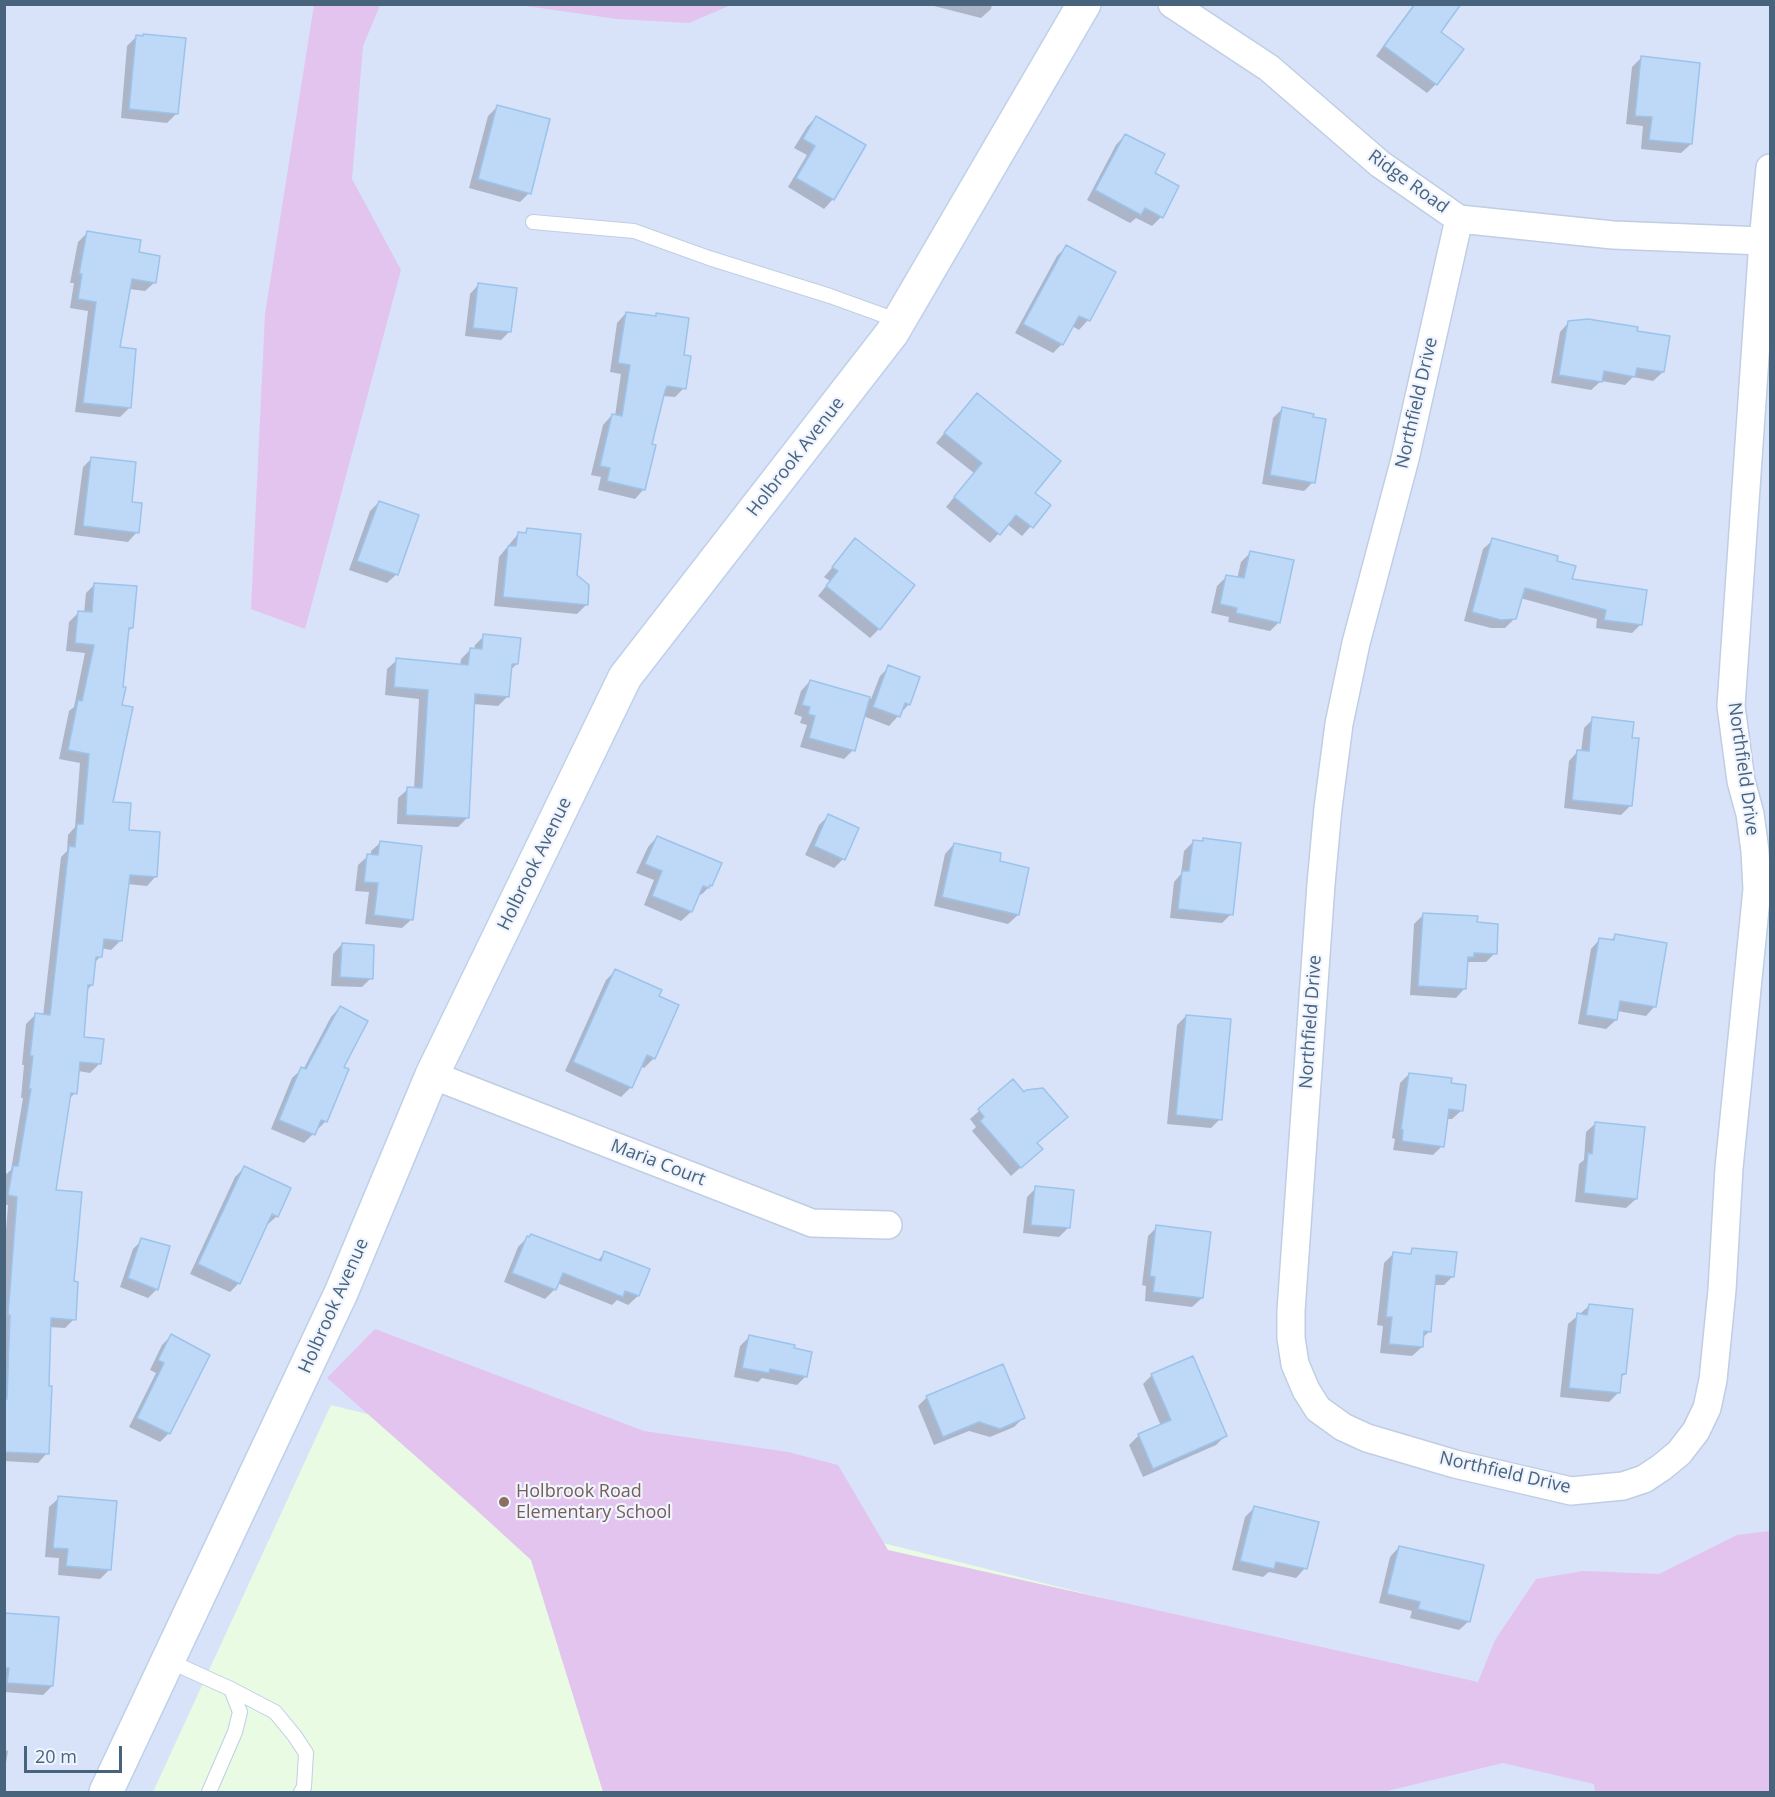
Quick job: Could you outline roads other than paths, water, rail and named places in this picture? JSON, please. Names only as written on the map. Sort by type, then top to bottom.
[{"type":"street","name":"Holbrook Avenue","points":[[106,1792],[341,1293],[432,1075],[626,676],[899,321],[1084,4]]},
{"type":"street","name":"Ridge Road","points":[[1172,4],[1269,68],[1380,164],[1459,219],[1613,235],[1763,241]]},
{"type":"street","name":"Northfield Drive","points":[[1459,219],[1405,459],[1356,643],[1339,724],[1321,884],[1291,1338],[1295,1364],[1318,1409],[1343,1427],[1367,1438],[1455,1464],[1571,1491],[1623,1486],[1644,1479],[1678,1453],[1696,1431],[1707,1408],[1713,1380],[1722,1290],[1729,1168],[1757,889],[1750,814],[1741,781],[1731,706],[1770,168]]},
{"type":"street","name":"Maria Court","points":[[432,1075],[812,1223],[888,1225]]},
{"type":"lane","points":[[533,222],[634,231],[899,321]]},
{"type":"lane","points":[[169,1661],[231,1689],[274,1712],[306,1754],[304,1787],[301,1792]]},
{"type":"lane","points":[[209,1792],[235,1732],[240,1712],[231,1689]]},
{"type":"place","name":"Holbrook Road Elementary School","points":[[504,1502]]}]
